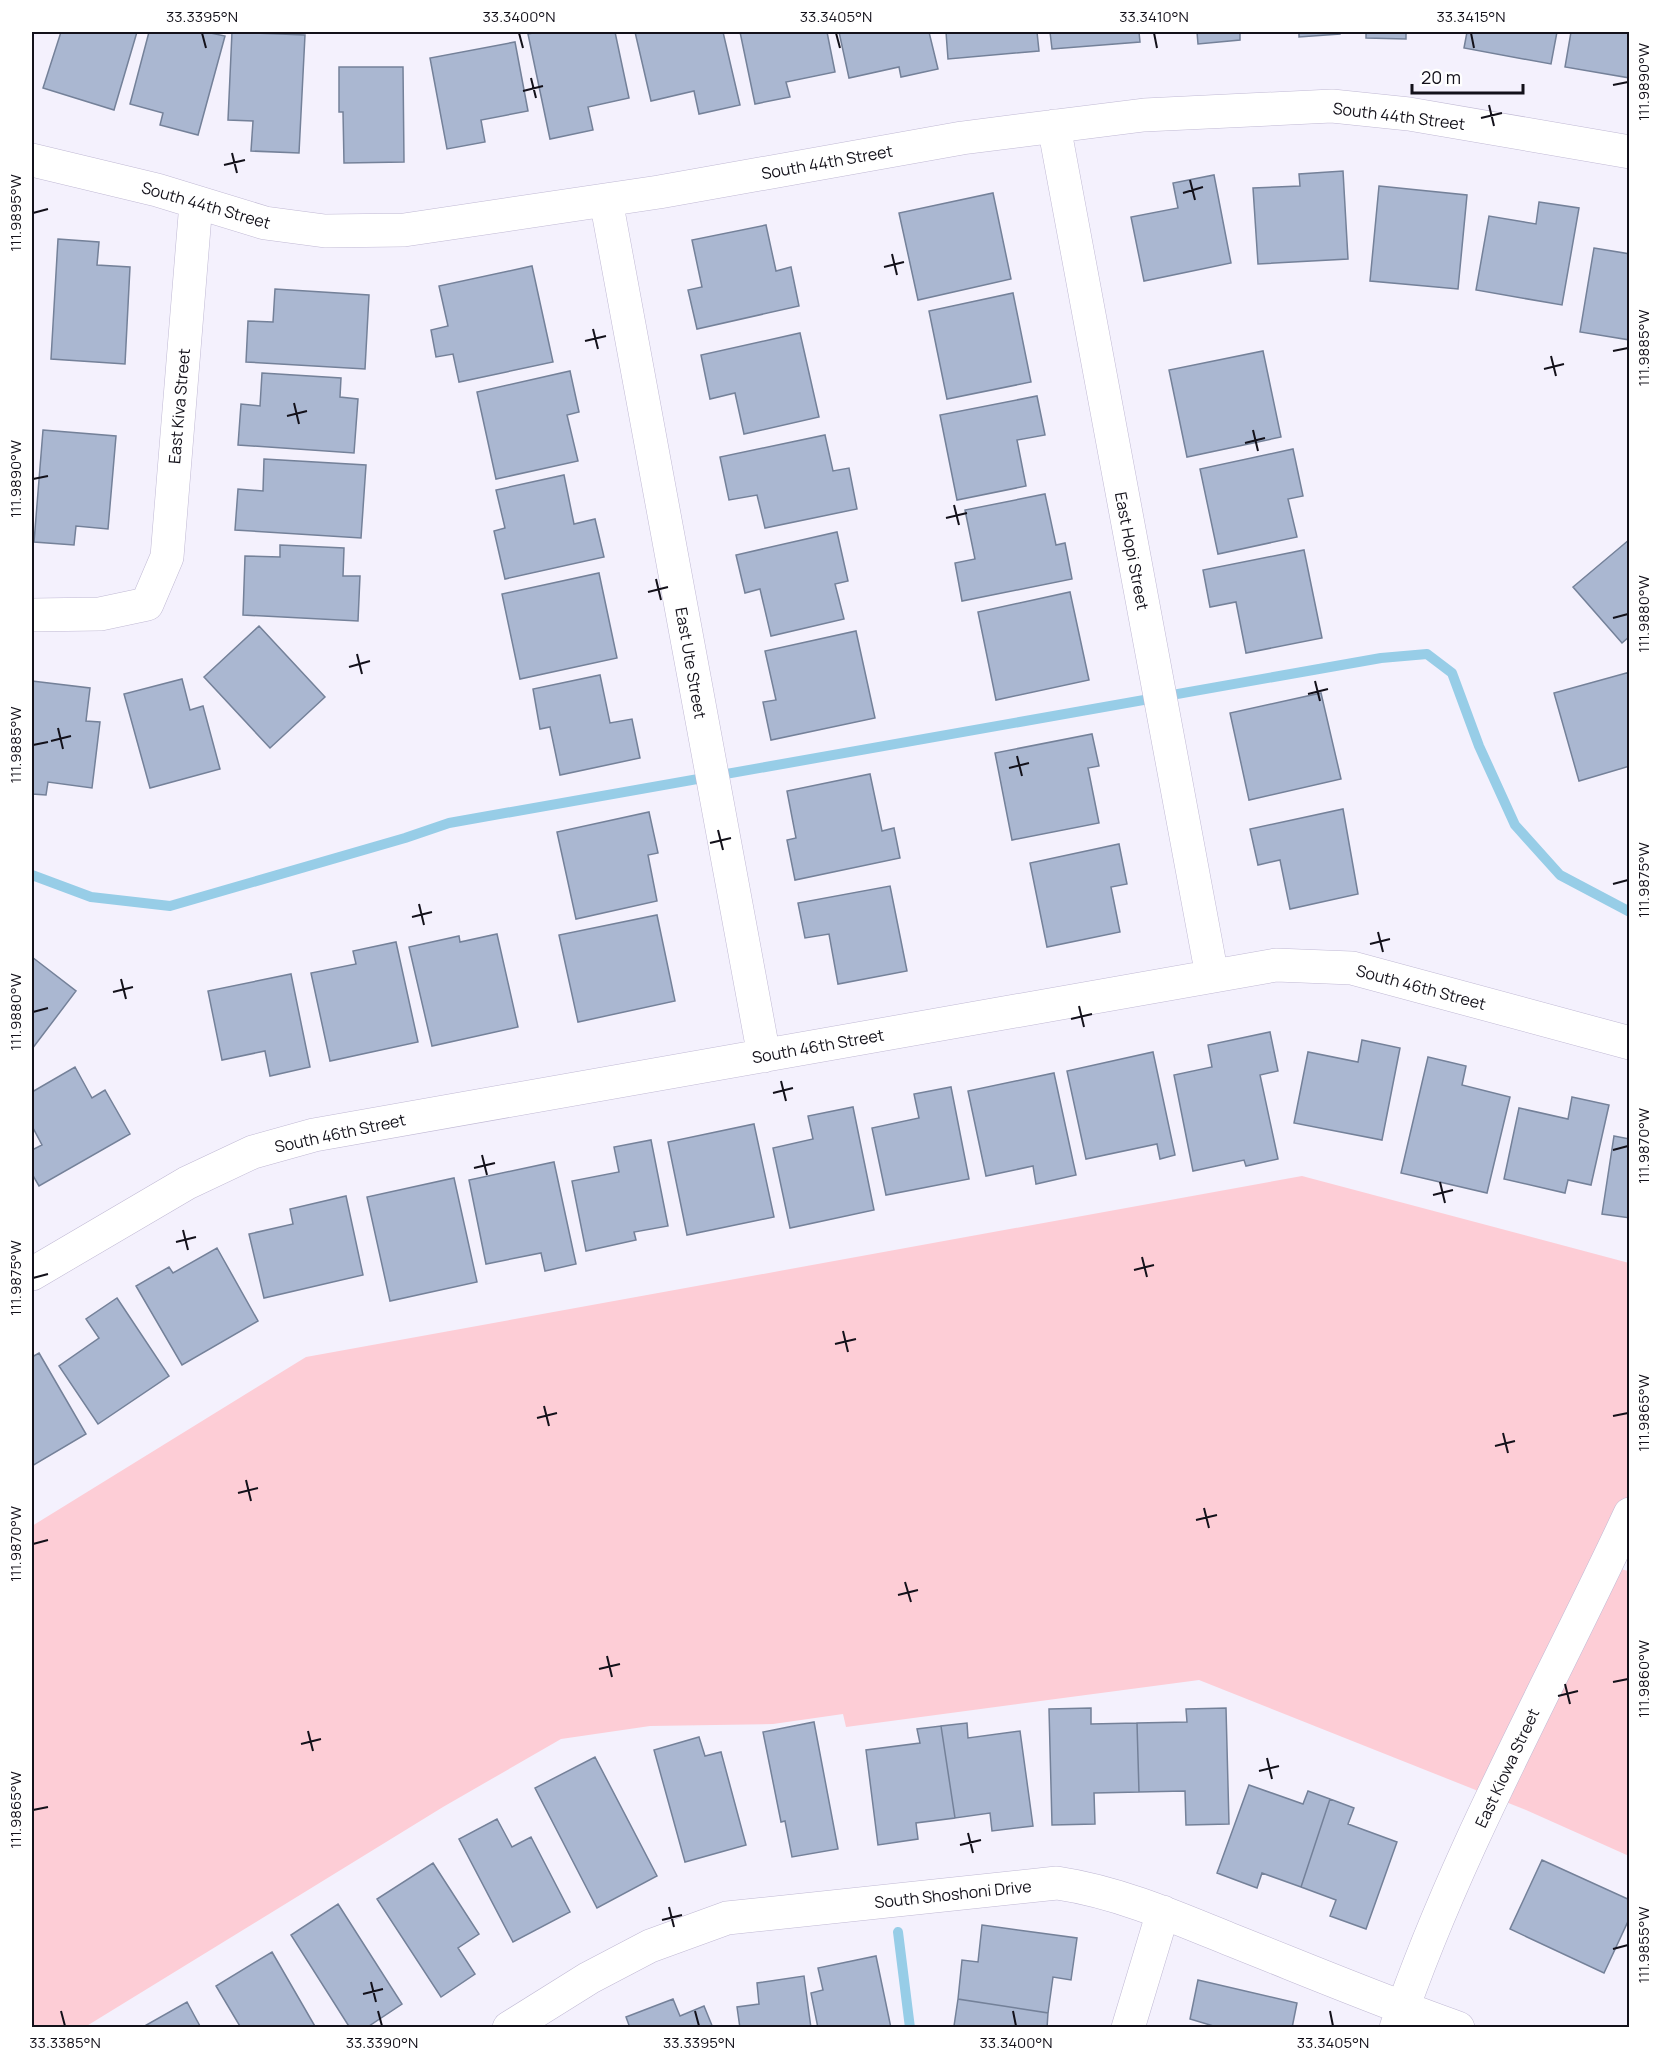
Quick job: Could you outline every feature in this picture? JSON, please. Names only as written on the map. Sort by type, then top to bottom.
[{"type":"street","name":"South 44th Street","points":[[32,160],[157,190],[265,223],[325,231],[404,230],[606,200],[962,138],[1144,115],[1332,106],[1409,114],[1629,152]]},
{"type":"street","name":"East Hopi Street","points":[[1054,126],[1212,976]]},
{"type":"street","name":"East Ute Street","points":[[606,200],[764,1056]]},
{"type":"street","name":"East Kiva Street","points":[[32,615],[100,614],[147,604],[167,557],[196,203]]},
{"type":"street","name":"South 46th Street","points":[[32,1274],[188,1183],[253,1152],[314,1135],[1276,965],[1352,968],[1629,1042]]},
{"type":"street","name":"East Kiowa Street","points":[[1399,2018],[1422,1954],[1524,1729],[1629,1514]]},
{"type":"street","name":"South Shoshoni Drive","points":[[509,2028],[589,1978],[650,1946],[727,1918],[1057,1883],[1096,1889],[1163,1912],[1399,2018],[1458,2028]]},
{"type":"street","points":[[1128,2028],[1163,1912]]},
{"type":"shaded area","points":[[1302,1176],[1629,1263],[1629,1514],[1606,1566],[1629,1571],[1629,1856],[1526,1810],[1199,1680],[846,1727],[843,1714],[773,1724],[650,1726],[561,1739],[443,1807],[85,2027],[32,2028],[32,1526],[306,1357]]},
{"type":"building","points":[[61,32],[137,32],[114,110],[43,88]]},
{"type":"building","points":[[149,32],[206,32],[225,36],[198,135],[160,125],[163,113],[130,104]]},
{"type":"building","points":[[232,32],[305,35],[299,153],[251,151],[253,121],[228,120]]},
{"type":"building","points":[[615,32],[629,98],[588,107],[593,130],[550,139],[528,34]]},
{"type":"building","points":[[635,32],[723,32],[740,105],[699,114],[694,91],[651,101]]},
{"type":"building","points":[[740,32],[827,32],[835,72],[786,82],[790,97],[755,104]]},
{"type":"building","points":[[839,32],[929,32],[938,69],[901,77],[899,67],[849,78]]},
{"type":"building","points":[[946,32],[1037,32],[1039,51],[948,59]]},
{"type":"building","points":[[1050,32],[1139,32],[1140,42],[1052,49]]},
{"type":"building","points":[[1197,32],[1240,32],[1240,40],[1198,44]]},
{"type":"building","points":[[1299,32],[1340,32],[1340,34],[1299,37]]},
{"type":"building","points":[[1366,32],[1406,32],[1406,39],[1366,38]]},
{"type":"building","points":[[1467,32],[1557,32],[1551,64],[1464,48]]},
{"type":"building","points":[[1571,32],[1630,32],[1630,78],[1565,67]]},
{"type":"building","points":[[515,42],[528,111],[481,120],[485,142],[447,149],[430,58]]},
{"type":"building","points":[[339,67],[403,67],[404,162],[344,163],[343,112],[339,112]]},
{"type":"building","points":[[1343,171],[1348,259],[1258,264],[1253,188],[1300,186],[1299,174]]},
{"type":"building","points":[[1214,175],[1231,263],[1144,281],[1131,217],[1178,208],[1173,183]]},
{"type":"building","points":[[1379,186],[1467,195],[1458,289],[1370,281]]},
{"type":"building","points":[[993,193],[1011,279],[918,300],[899,213]]},
{"type":"building","points":[[1539,202],[1579,208],[1562,305],[1476,290],[1489,216],[1536,224]]},
{"type":"building","points":[[766,225],[776,271],[791,267],[799,306],[697,329],[688,290],[702,287],[692,240]]},
{"type":"building","points":[[58,239],[99,242],[97,265],[130,267],[125,364],[51,359]]},
{"type":"building","points":[[1594,248],[1630,254],[1630,340],[1580,332]]},
{"type":"building","points":[[532,266],[553,362],[459,382],[453,354],[436,357],[431,330],[448,326],[439,286]]},
{"type":"building","points":[[275,289],[369,295],[365,369],[246,362],[248,321],[273,322]]},
{"type":"building","points":[[1013,293],[1031,382],[947,399],[929,311]]},
{"type":"building","points":[[800,333],[819,417],[744,434],[735,393],[710,399],[701,355]]},
{"type":"building","points":[[1263,351],[1281,437],[1187,457],[1169,370]]},
{"type":"building","points":[[570,371],[579,412],[567,415],[578,461],[496,479],[477,392]]},
{"type":"building","points":[[262,373],[341,378],[340,397],[358,399],[354,453],[238,445],[241,404],[260,406]]},
{"type":"building","points":[[1037,396],[1045,435],[1017,440],[1026,486],[957,500],[940,415]]},
{"type":"building","points":[[43,430],[116,436],[108,529],[76,526],[74,545],[34,542]]},
{"type":"building","points":[[825,435],[833,471],[849,468],[857,509],[765,528],[757,495],[729,500],[720,457]]},
{"type":"building","points":[[1293,449],[1303,496],[1288,499],[1297,537],[1218,554],[1200,469]]},
{"type":"building","points":[[264,459],[366,465],[361,538],[235,530],[238,489],[263,491]]},
{"type":"building","points":[[564,475],[574,524],[595,519],[604,557],[505,579],[494,531],[505,528],[496,490]]},
{"type":"building","points":[[1045,494],[1056,545],[1065,543],[1072,579],[962,601],[955,563],[975,559],[965,510]]},
{"type":"building","points":[[837,532],[848,581],[835,584],[844,619],[771,636],[760,589],[745,593],[736,555]]},
{"type":"building","points":[[1630,539],[1630,636],[1622,643],[1573,587]]},
{"type":"building","points":[[280,545],[344,548],[343,576],[360,576],[358,621],[243,615],[245,556],[280,557]]},
{"type":"building","points":[[1304,550],[1322,638],[1246,653],[1236,602],[1210,607],[1203,570]]},
{"type":"building","points":[[599,573],[617,658],[520,679],[502,594]]},
{"type":"building","points":[[1070,592],[1089,680],[996,700],[978,612]]},
{"type":"building","points":[[259,626],[325,697],[270,748],[204,677]]},
{"type":"building","points":[[856,631],[875,718],[771,740],[763,702],[776,700],[765,651]]},
{"type":"building","points":[[1630,672],[1630,766],[1579,781],[1554,693]]},
{"type":"building","points":[[600,675],[610,723],[632,719],[640,758],[560,775],[550,727],[540,729],[533,689]]},
{"type":"building","points":[[182,679],[190,710],[203,706],[220,769],[150,788],[124,694]]},
{"type":"building","points":[[32,681],[90,688],[86,721],[100,722],[92,788],[48,782],[46,795],[32,794]]},
{"type":"building","points":[[1321,693],[1341,779],[1249,800],[1230,713]]},
{"type":"building","points":[[1092,734],[1099,766],[1088,768],[1099,823],[1012,840],[995,753]]},
{"type":"building","points":[[870,774],[882,831],[894,828],[900,858],[795,880],[787,840],[796,838],[787,791]]},
{"type":"building","points":[[1343,809],[1358,894],[1290,909],[1280,860],[1258,865],[1250,829]]},
{"type":"building","points":[[649,812],[658,853],[648,855],[657,901],[576,919],[557,832]]},
{"type":"building","points":[[1119,844],[1127,884],[1111,887],[1120,932],[1047,947],[1030,863]]},
{"type":"building","points":[[890,886],[907,971],[838,984],[829,934],[805,938],[798,903]]},
{"type":"building","points":[[657,915],[675,1001],[578,1022],[559,935]]},
{"type":"building","points":[[497,934],[518,1027],[432,1046],[409,947],[459,936],[460,942]]},
{"type":"building","points":[[396,942],[418,1042],[330,1061],[311,973],[356,964],[353,951]]},
{"type":"building","points":[[32,957],[76,991],[32,1049]]},
{"type":"building","points":[[291,974],[310,1067],[270,1076],[265,1051],[222,1060],[208,991]]},
{"type":"building","points":[[1270,1032],[1278,1071],[1260,1075],[1278,1159],[1246,1166],[1244,1160],[1193,1171],[1174,1075],[1212,1067],[1208,1045]]},
{"type":"building","points":[[1362,1040],[1400,1048],[1382,1140],[1294,1123],[1308,1052],[1358,1062]]},
{"type":"building","points":[[1153,1052],[1175,1155],[1160,1159],[1157,1144],[1086,1159],[1067,1071]]},
{"type":"building","points":[[1428,1057],[1466,1066],[1462,1085],[1510,1097],[1487,1193],[1401,1173]]},
{"type":"building","points":[[75,1067],[92,1098],[105,1090],[130,1134],[39,1186],[32,1174],[32,1150],[42,1145],[32,1126],[32,1092]]},
{"type":"building","points":[[1054,1073],[1076,1175],[1036,1184],[1033,1166],[986,1176],[968,1091]]},
{"type":"building","points":[[951,1087],[969,1179],[886,1195],[872,1128],[919,1118],[914,1094]]},
{"type":"building","points":[[1572,1097],[1609,1105],[1591,1185],[1568,1180],[1565,1193],[1504,1179],[1519,1108],[1568,1119]]},
{"type":"building","points":[[853,1107],[874,1210],[790,1228],[773,1148],[813,1139],[808,1116]]},
{"type":"building","points":[[754,1124],[774,1217],[687,1235],[668,1142]]},
{"type":"building","points":[[1614,1136],[1630,1139],[1630,1218],[1602,1214]]},
{"type":"building","points":[[651,1140],[668,1226],[634,1232],[636,1240],[586,1251],[572,1181],[619,1172],[614,1147]]},
{"type":"building","points":[[554,1162],[576,1264],[545,1271],[541,1253],[486,1264],[469,1180]]},
{"type":"building","points":[[454,1178],[477,1282],[390,1301],[367,1197]]},
{"type":"building","points":[[346,1196],[363,1275],[264,1298],[249,1234],[293,1224],[290,1209]]},
{"type":"building","points":[[217,1248],[258,1321],[182,1365],[136,1286],[169,1267],[173,1273]]},
{"type":"building","points":[[117,1298],[169,1376],[98,1424],[59,1366],[99,1338],[86,1319]]},
{"type":"building","points":[[39,1353],[86,1434],[32,1466],[32,1357]]},
{"type":"building","points":[[1091,1708],[1091,1724],[1137,1723],[1139,1792],[1094,1793],[1095,1824],[1052,1825],[1049,1709]]},
{"type":"building","points":[[1226,1708],[1229,1824],[1186,1825],[1185,1791],[1139,1792],[1137,1723],[1187,1722],[1186,1709]]},
{"type":"building","points":[[814,1722],[838,1849],[792,1857],[785,1821],[781,1822],[763,1732]]},
{"type":"building","points":[[967,1723],[968,1738],[1020,1731],[1033,1826],[992,1831],[990,1813],[955,1818],[941,1726]]},
{"type":"building","points":[[941,1726],[955,1818],[916,1823],[918,1839],[878,1845],[866,1750],[920,1743],[917,1729]]},
{"type":"building","points":[[699,1737],[705,1756],[721,1752],[746,1845],[685,1862],[654,1750]]},
{"type":"building","points":[[595,1757],[657,1876],[597,1908],[535,1788]]},
{"type":"building","points":[[1249,1785],[1303,1804],[1308,1791],[1330,1799],[1301,1887],[1262,1873],[1257,1888],[1217,1873]]},
{"type":"building","points":[[1330,1799],[1354,1808],[1348,1824],[1397,1842],[1366,1929],[1330,1916],[1336,1900],[1301,1887]]},
{"type":"building","points":[[497,1819],[512,1847],[531,1837],[570,1912],[513,1942],[459,1839]]},
{"type":"building","points":[[1542,1860],[1630,1900],[1630,1917],[1604,1973],[1510,1929]]},
{"type":"building","points":[[433,1863],[479,1934],[458,1948],[475,1974],[441,1997],[377,1899]]},
{"type":"building","points":[[338,1904],[402,2004],[366,2028],[350,2028],[291,1935]]},
{"type":"building","points":[[982,1925],[1077,1938],[1071,1980],[1053,1977],[1048,2013],[958,1999],[962,1960],[978,1962]]},
{"type":"building","points":[[272,1952],[316,2028],[241,2028],[216,1986]]},
{"type":"building","points":[[876,1956],[891,2028],[818,2028],[811,1993],[823,1990],[818,1968]]},
{"type":"building","points":[[804,1976],[811,2028],[740,2028],[737,2007],[759,2004],[757,1983]]},
{"type":"building","points":[[1198,1980],[1297,2003],[1292,2028],[1220,2028],[1190,2019]]},
{"type":"building","points":[[673,1999],[680,2016],[704,2006],[713,2028],[630,2028],[626,2017]]},
{"type":"building","points":[[958,1999],[1048,2013],[1047,2028],[954,2026]]},
{"type":"building","points":[[187,2002],[201,2028],[141,2028]]},
{"type":"waterway","points":[[32,875],[91,897],[170,906],[405,838],[449,823],[1381,658],[1427,654],[1452,673],[1479,746],[1515,825],[1560,875],[1630,912]]},
{"type":"waterway","points":[[898,1932],[910,2028]]}]
